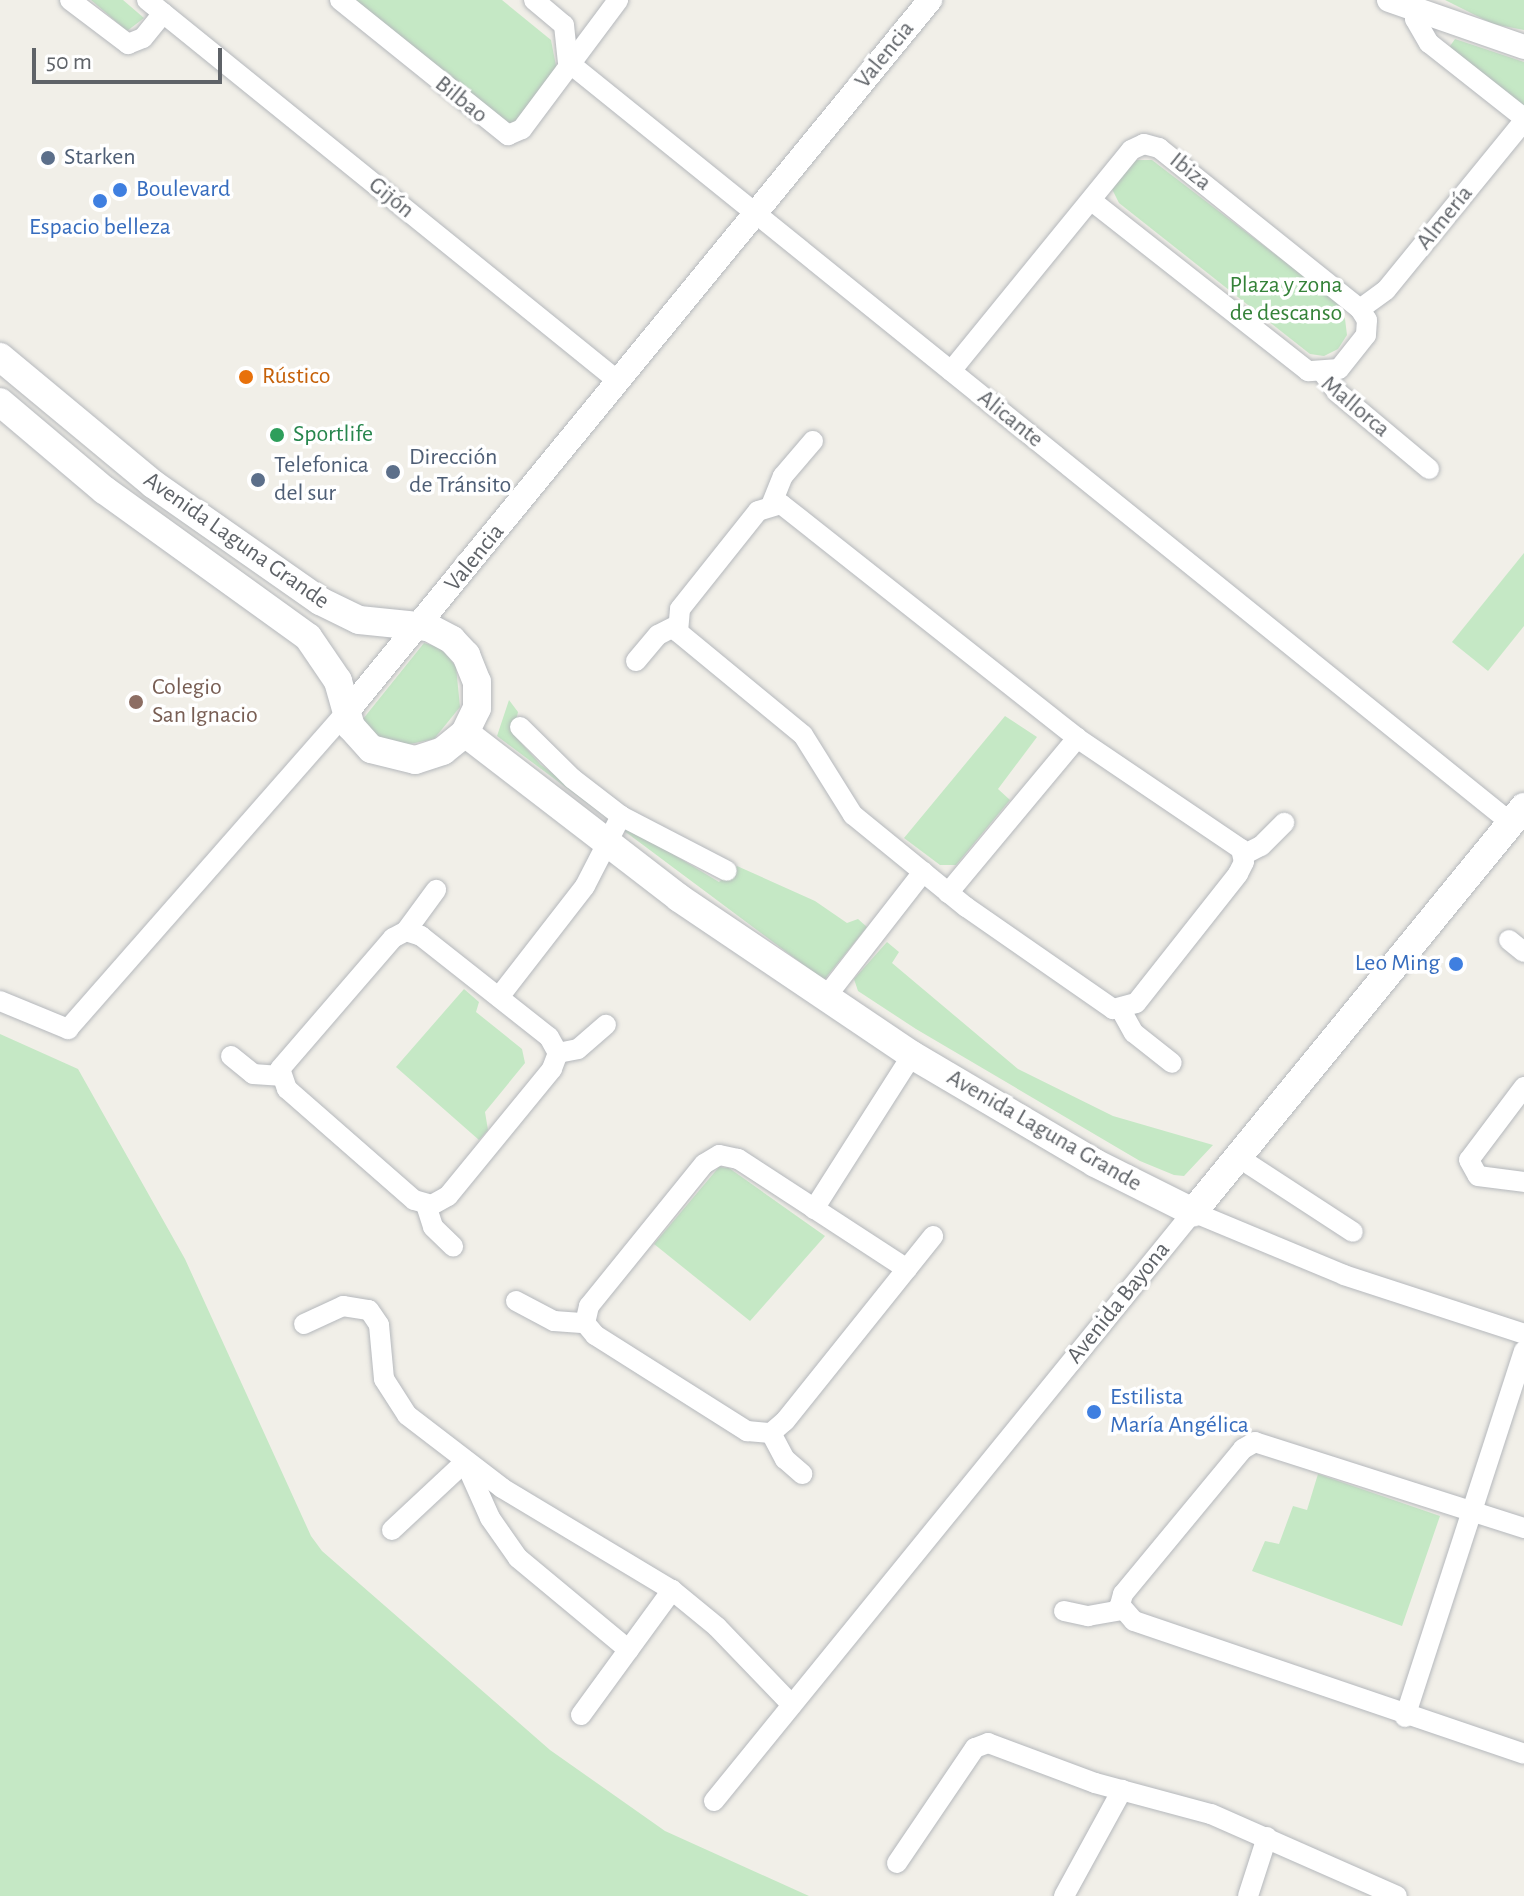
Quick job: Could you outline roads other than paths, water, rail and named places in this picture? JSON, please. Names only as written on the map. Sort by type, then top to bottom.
[{"type":"main road","name":"Avenida Laguna Grande","points":[[0,357],[153,484],[307,593],[359,620],[419,627],[452,640],[473,668],[477,708],[465,733],[443,751],[400,760],[371,749],[346,713],[330,665],[308,637],[104,490],[0,402]]},
{"type":"main road","name":"Avenida Laguna Grande","points":[[465,733],[607,845],[825,998],[912,1055],[1095,1163],[1193,1212]]},
{"type":"main road","name":"Avenida Bayona","points":[[1193,1212],[1518,815]]},
{"type":"street","points":[[70,0],[128,44],[143,38],[163,13]]},
{"type":"street","name":"Gijón","points":[[147,0],[619,382]]},
{"type":"street","name":"Bilbao","points":[[340,0],[508,135],[522,129],[568,62]]},
{"type":"street","points":[[534,0],[564,25],[568,62]]},
{"type":"street","points":[[568,62],[618,0]]},
{"type":"street","name":"Valencia","points":[[0,1001],[68,1029],[419,627],[930,0]]},
{"type":"street","points":[[1389,0],[1414,4],[1524,47]]},
{"type":"street","points":[[1414,4],[1429,43],[1524,119]]},
{"type":"street","name":"Alicante","points":[[568,62],[951,371],[1518,815]]},
{"type":"street","name":"Almería","points":[[1360,309],[1386,290],[1524,119]]},
{"type":"street","name":"Ibiza","points":[[951,371],[1131,150],[1155,145],[1360,309]]},
{"type":"street","name":"Mallorca","points":[[1091,200],[1301,366],[1324,374],[1346,400],[1429,469]]},
{"type":"street","points":[[1324,374],[1345,365],[1366,335],[1367,320],[1360,309]]},
{"type":"street","points":[[676,626],[680,609],[758,511],[772,503],[783,476],[813,441]]},
{"type":"street","points":[[772,503],[788,509],[1077,738],[1232,840],[1243,855]]},
{"type":"street","points":[[636,661],[658,635],[676,626]]},
{"type":"street","points":[[676,626],[689,643],[803,735],[818,752],[845,806],[948,893],[1106,1005],[1121,1010],[1134,1033],[1172,1063]]},
{"type":"street","points":[[520,727],[573,779],[621,816],[727,871]]},
{"type":"street","points":[[948,893],[1077,738]]},
{"type":"street","points":[[499,997],[585,886],[621,816]]},
{"type":"street","points":[[1121,1010],[1136,1003],[1238,874],[1243,855],[1261,846],[1284,823]]},
{"type":"street","points":[[825,998],[923,872]]},
{"type":"street","points":[[280,1076],[285,1057],[393,938],[406,931],[436,890]]},
{"type":"street","points":[[406,931],[421,936],[549,1037],[558,1053],[552,1069],[448,1196],[426,1205]]},
{"type":"street","points":[[558,1053],[578,1049],[606,1025]]},
{"type":"street","points":[[814,1209],[912,1055]]},
{"type":"street","points":[[231,1056],[253,1074],[280,1076],[299,1100],[426,1205],[433,1227],[453,1246]]},
{"type":"street","points":[[1524,1087],[1469,1160],[1478,1176],[1524,1182]]},
{"type":"street","points":[[585,1323],[589,1306],[711,1158],[732,1157],[907,1269]]},
{"type":"street","points":[[1238,1157],[1353,1232]]},
{"type":"street","name":"Avenida Laguna Grande","points":[[1193,1212],[1344,1275],[1524,1334]]},
{"type":"street","name":"Avenida Bayona","points":[[714,1801],[1193,1212]]},
{"type":"street","points":[[771,1433],[933,1236]]},
{"type":"street","points":[[516,1301],[554,1321],[585,1323],[595,1335],[747,1431],[771,1433]]},
{"type":"street","points":[[304,1324],[343,1306],[369,1310],[379,1325],[381,1368],[388,1391],[407,1415],[465,1462],[672,1590],[717,1627],[792,1705]]},
{"type":"street","points":[[1405,1717],[1524,1351]]},
{"type":"street","points":[[771,1433],[776,1448],[802,1474]]},
{"type":"street","points":[[1122,1610],[1123,1594],[1243,1449],[1255,1442],[1471,1515],[1524,1528]]},
{"type":"street","points":[[392,1530],[465,1462]]},
{"type":"street","points":[[465,1462],[490,1518],[518,1558],[629,1650]]},
{"type":"street","points":[[581,1715],[672,1590]]},
{"type":"street","points":[[1064,1611],[1088,1616],[1122,1610]]},
{"type":"street","points":[[1122,1610],[1134,1621],[1405,1717],[1524,1754]]},
{"type":"street","points":[[897,1863],[982,1743],[1122,1790],[1211,1814],[1397,1896]]},
{"type":"street","points":[[1064,1896],[1122,1790]]},
{"type":"street","points":[[1248,1896],[1267,1837]]},
{"type":"place","name":"Starken","points":[[48,158]]},
{"type":"place","name":"Boulevard","points":[[120,190]]},
{"type":"place","name":"Espacio belleza","points":[[100,201]]},
{"type":"place","name":"Rústico","points":[[246,377]]},
{"type":"place","name":"Sportlife","points":[[277,435]]},
{"type":"place","name":"Dirección de Tránsito","points":[[393,472]]},
{"type":"place","name":"Telefonica del sur","points":[[258,480]]},
{"type":"place","name":"Colegio San Ignacio","points":[[136,702]]},
{"type":"place","name":"Leo Ming","points":[[1456,964]]},
{"type":"place","name":"Estilista María Angélica","points":[[1094,1412]]},
{"type":"park label","name":"Plaza y zona de descanso","points":[[1286,300]]}]
